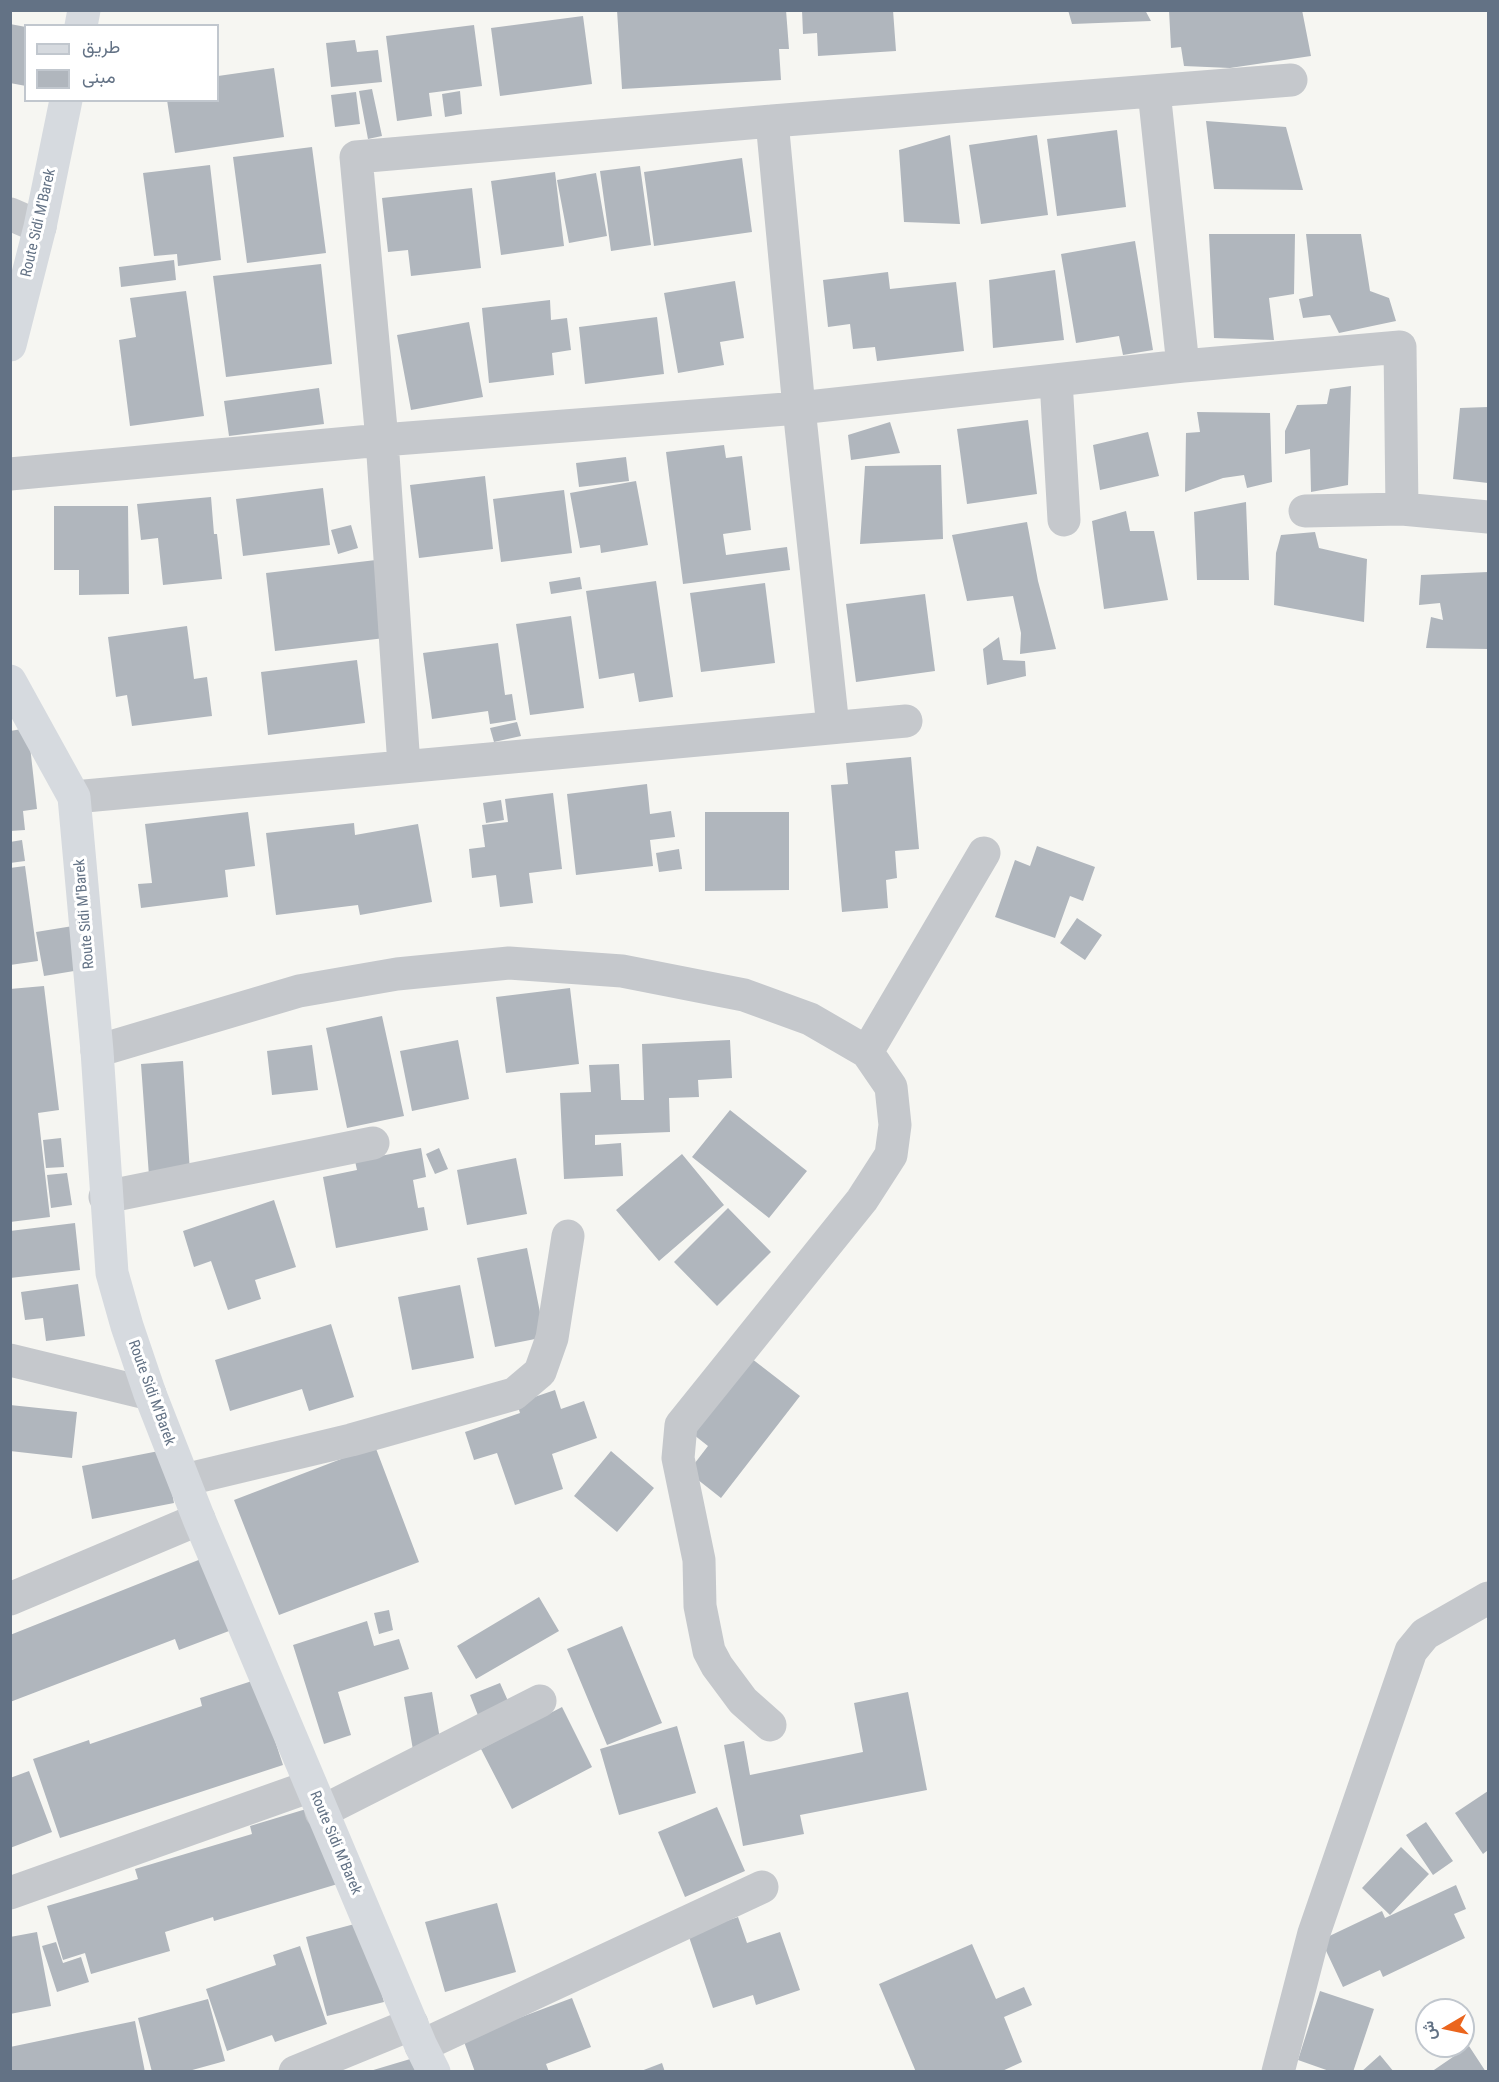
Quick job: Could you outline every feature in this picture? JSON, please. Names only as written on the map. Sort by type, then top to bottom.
[{"type":"street","points":[[404,766],[382,440],[356,157],[1291,80]]},
{"type":"street","points":[[1154,91],[1183,366]]},
{"type":"street","name":"Route Sidi M'Barek","points":[[10,345],[25,221],[65,102]]},
{"type":"street","points":[[772,121],[799,408],[833,727]]},
{"type":"street","points":[[10,474],[382,440],[799,408],[1183,366],[1400,347],[1402,509]]},
{"type":"street","points":[[1056,380],[1064,520]]},
{"type":"street","points":[[1305,511],[1402,509],[1488,517]]},
{"type":"street","name":"Route Sidi M'Barek","points":[[10,681],[74,797],[97,1051],[105,1197],[112,1273],[127,1326],[150,1394],[199,1519],[422,2047]]},
{"type":"street","points":[[74,797],[906,722]]},
{"type":"street","points":[[867,1052],[984,853]]},
{"type":"street","points":[[97,1051],[299,991],[397,974],[509,963],[622,971],[744,995],[810,1019],[867,1052],[891,1087],[895,1125],[891,1155],[862,1200],[681,1425],[678,1458],[699,1560],[700,1606],[709,1652],[742,1701],[770,1725]]},
{"type":"street","points":[[105,1197],[373,1143]]},
{"type":"street","points":[[184,1480],[351,1440],[514,1394],[540,1372],[552,1338],[568,1236]]},
{"type":"street","points":[[10,1360],[150,1394]]},
{"type":"street","points":[[10,1599],[199,1519]]},
{"type":"street","points":[[1278,2072],[1314,1933],[1411,1651],[1425,1634],[1488,1598]]},
{"type":"street","points":[[10,1893],[316,1799],[540,1701]]},
{"type":"street","points":[[295,2072],[422,2047],[762,1887]]},
{"type":"building","points":[[617,10],[786,10],[789,49],[779,49],[781,80],[622,89]]},
{"type":"building","points":[[802,10],[893,10],[896,51],[818,56],[817,33],[803,34]]},
{"type":"building","points":[[1068,10],[1145,10],[1151,21],[1072,24]]},
{"type":"building","points":[[1169,10],[1302,10],[1311,56],[1230,68],[1184,66],[1181,47],[1171,48]]},
{"type":"building","points":[[583,16],[592,84],[500,96],[491,28]]},
{"type":"building","points":[[10,24],[24,27],[24,86],[10,83]]},
{"type":"building","points":[[474,25],[482,86],[429,93],[432,116],[397,121],[386,36]]},
{"type":"building","points":[[355,40],[357,52],[378,50],[382,82],[331,87],[326,43]]},
{"type":"building","points":[[274,68],[284,137],[175,153],[167,102],[219,102],[219,76]]},
{"type":"building","points":[[372,89],[382,136],[368,139],[359,91]]},
{"type":"building","points":[[460,91],[462,114],[445,117],[442,94]]},
{"type":"building","points":[[356,92],[360,124],[335,127],[331,95]]},
{"type":"building","points":[[1206,121],[1286,127],[1303,190],[1214,189]]},
{"type":"building","points":[[1117,130],[1126,207],[1057,216],[1047,139]]},
{"type":"building","points":[[950,135],[960,224],[904,222],[899,150]]},
{"type":"building","points":[[1037,135],[1048,215],[981,224],[969,145]]},
{"type":"building","points":[[312,147],[326,253],[247,263],[233,157]]},
{"type":"building","points":[[742,158],[752,232],[654,246],[644,172]]},
{"type":"building","points":[[210,165],[221,260],[178,266],[177,254],[154,256],[143,173]]},
{"type":"building","points":[[640,166],[651,245],[611,251],[600,171]]},
{"type":"building","points":[[555,172],[564,246],[501,255],[491,181]]},
{"type":"building","points":[[596,173],[607,236],[569,243],[557,180]]},
{"type":"building","points":[[472,188],[481,268],[411,276],[408,250],[388,252],[382,198]]},
{"type":"building","points":[[1209,234],[1295,234],[1294,294],[1269,298],[1274,340],[1214,338]]},
{"type":"building","points":[[1306,234],[1361,234],[1370,291],[1389,298],[1396,321],[1339,333],[1330,315],[1303,318],[1299,299],[1313,296]]},
{"type":"building","points":[[1135,241],[1153,350],[1123,355],[1119,336],[1076,343],[1061,254]]},
{"type":"building","points":[[174,260],[176,280],[121,287],[119,267]]},
{"type":"building","points":[[321,264],[332,364],[226,377],[213,276]]},
{"type":"building","points":[[1055,270],[1064,340],[993,348],[989,280]]},
{"type":"building","points":[[888,272],[890,289],[956,282],[964,351],[877,361],[875,347],[853,349],[850,324],[828,327],[823,280]]},
{"type":"building","points":[[735,281],[744,338],[720,342],[724,365],[678,373],[664,293]]},
{"type":"building","points":[[186,291],[204,416],[130,426],[119,340],[136,337],[130,298]]},
{"type":"building","points":[[550,300],[551,320],[567,318],[571,350],[552,353],[554,375],[489,383],[482,308]]},
{"type":"building","points":[[657,317],[664,374],[585,384],[579,327]]},
{"type":"building","points":[[469,322],[483,397],[411,410],[397,335]]},
{"type":"building","points":[[1351,386],[1348,485],[1311,492],[1310,449],[1285,454],[1285,431],[1297,405],[1327,404],[1330,389]]},
{"type":"building","points":[[319,388],[324,424],[229,436],[224,401]]},
{"type":"building","points":[[1488,407],[1488,483],[1453,479],[1460,408]]},
{"type":"building","points":[[1197,412],[1270,413],[1272,482],[1247,488],[1244,475],[1223,478],[1185,492],[1186,433],[1200,432]]},
{"type":"building","points":[[1028,420],[1037,494],[967,504],[957,429]]},
{"type":"building","points":[[890,422],[900,453],[851,460],[848,435]]},
{"type":"building","points":[[1148,432],[1159,476],[1100,490],[1093,445]]},
{"type":"building","points":[[724,445],[726,458],[742,456],[751,530],[723,534],[726,555],[787,547],[790,570],[683,584],[666,452]]},
{"type":"building","points":[[626,457],[629,481],[579,487],[576,463]]},
{"type":"building","points":[[941,465],[943,539],[860,544],[865,466]]},
{"type":"building","points":[[485,476],[493,549],[419,558],[410,485]]},
{"type":"building","points":[[636,481],[648,545],[601,553],[600,545],[580,548],[570,493]]},
{"type":"building","points":[[323,488],[330,545],[243,556],[236,499]]},
{"type":"building","points":[[564,490],[572,553],[501,562],[493,499]]},
{"type":"building","points":[[211,497],[214,534],[217,534],[222,579],[163,585],[158,538],[141,540],[137,504]]},
{"type":"building","points":[[1246,502],[1249,580],[1197,580],[1194,512]]},
{"type":"building","points":[[54,506],[128,506],[129,594],[79,595],[79,570],[54,570]]},
{"type":"building","points":[[1126,511],[1130,531],[1154,531],[1168,600],[1104,609],[1092,521]]},
{"type":"building","points":[[1027,522],[1038,581],[1056,649],[1020,654],[1021,633],[1013,596],[967,601],[952,535]]},
{"type":"building","points":[[351,525],[358,548],[338,554],[331,530]]},
{"type":"building","points":[[1315,532],[1319,548],[1367,559],[1364,622],[1274,605],[1276,553],[1281,535]]},
{"type":"building","points":[[376,560],[385,638],[275,651],[266,573]]},
{"type":"building","points":[[1488,572],[1488,649],[1426,648],[1431,617],[1443,620],[1440,603],[1419,605],[1421,575]]},
{"type":"building","points":[[580,577],[582,589],[551,594],[549,582]]},
{"type":"building","points":[[656,581],[673,697],[639,702],[634,673],[599,679],[586,591]]},
{"type":"building","points":[[765,583],[775,663],[701,672],[690,593]]},
{"type":"building","points":[[925,594],[935,671],[856,682],[846,604]]},
{"type":"building","points":[[571,616],[584,708],[530,715],[516,624]]},
{"type":"building","points":[[187,626],[194,679],[207,677],[212,716],[132,726],[127,695],[116,697],[108,637]]},
{"type":"building","points":[[999,637],[1003,660],[1025,661],[1026,676],[987,685],[983,649]]},
{"type":"building","points":[[498,643],[505,695],[512,694],[516,720],[490,724],[488,711],[432,719],[423,653]]},
{"type":"building","points":[[357,660],[365,723],[268,735],[261,672]]},
{"type":"building","points":[[517,722],[521,736],[494,742],[490,728]]},
{"type":"building","points":[[28,728],[37,809],[23,811],[25,830],[10,831],[10,731]]},
{"type":"building","points":[[911,757],[919,849],[895,851],[897,878],[886,880],[888,908],[842,912],[831,785],[848,784],[846,763]]},
{"type":"building","points":[[647,784],[650,814],[671,811],[675,837],[650,840],[653,866],[576,875],[567,794]]},
{"type":"building","points":[[553,793],[562,869],[529,873],[533,903],[500,907],[496,875],[472,878],[469,849],[485,847],[482,825],[508,822],[505,799]]},
{"type":"building","points":[[501,800],[504,820],[486,823],[483,803]]},
{"type":"building","points":[[248,812],[255,866],[225,870],[228,897],[141,908],[138,884],[152,883],[145,824]]},
{"type":"building","points":[[705,812],[789,812],[789,890],[705,891]]},
{"type":"building","points":[[354,823],[355,835],[418,824],[432,902],[360,915],[358,905],[276,915],[266,833]]},
{"type":"building","points":[[22,840],[25,861],[10,863],[10,842]]},
{"type":"building","points":[[1037,846],[1095,867],[1083,901],[1070,896],[1055,938],[995,917],[1015,860],[1030,866]]},
{"type":"building","points":[[679,849],[682,869],[659,872],[656,853]]},
{"type":"building","points":[[25,866],[38,961],[10,965],[10,868]]},
{"type":"building","points":[[1077,918],[1102,935],[1085,960],[1060,943]]},
{"type":"building","points":[[73,926],[80,970],[44,976],[36,932]]},
{"type":"building","points":[[44,986],[59,1110],[38,1113],[50,1217],[10,1222],[10,989]]},
{"type":"building","points":[[570,988],[579,1064],[506,1073],[496,997]]},
{"type":"building","points":[[382,1016],[404,1116],[347,1128],[326,1028]]},
{"type":"building","points":[[458,1040],[469,1099],[412,1111],[400,1051]]},
{"type":"building","points":[[730,1040],[732,1078],[698,1080],[699,1097],[669,1098],[670,1132],[595,1135],[595,1145],[621,1143],[623,1176],[564,1179],[560,1093],[591,1092],[589,1065],[619,1064],[621,1100],[644,1100],[642,1044]]},
{"type":"building","points":[[312,1045],[318,1090],[272,1095],[267,1051]]},
{"type":"building","points":[[183,1061],[190,1173],[149,1176],[141,1064]]},
{"type":"building","points":[[730,1110],[807,1171],[769,1218],[692,1157]]},
{"type":"building","points":[[61,1138],[64,1167],[46,1168],[43,1140]]},
{"type":"building","points":[[421,1148],[426,1177],[413,1180],[418,1208],[424,1207],[428,1230],[336,1248],[323,1177],[357,1170],[355,1161]]},
{"type":"building","points":[[439,1148],[448,1169],[435,1174],[426,1154]]},
{"type":"building","points":[[682,1154],[724,1205],[659,1261],[616,1210]]},
{"type":"building","points":[[516,1158],[527,1214],[467,1225],[457,1170]]},
{"type":"building","points":[[67,1173],[72,1205],[51,1208],[47,1175]]},
{"type":"building","points":[[274,1200],[296,1267],[255,1280],[261,1299],[228,1310],[211,1261],[194,1267],[183,1231]]},
{"type":"building","points":[[728,1208],[771,1252],[717,1306],[674,1262]]},
{"type":"building","points":[[75,1223],[80,1270],[10,1278],[10,1231]]},
{"type":"building","points":[[527,1248],[545,1337],[495,1347],[477,1258]]},
{"type":"building","points":[[78,1284],[85,1336],[46,1341],[43,1318],[25,1320],[21,1292]]},
{"type":"building","points":[[460,1285],[474,1358],[412,1370],[398,1297]]},
{"type":"building","points":[[331,1324],[354,1397],[309,1411],[302,1389],[230,1411],[215,1360]]},
{"type":"building","points":[[747,1355],[800,1396],[721,1498],[688,1472],[708,1446],[689,1431]]},
{"type":"building","points":[[555,1390],[561,1409],[584,1401],[597,1438],[552,1454],[563,1489],[515,1505],[497,1453],[474,1460],[465,1432],[520,1413],[517,1403]]},
{"type":"building","points":[[10,1405],[77,1412],[72,1458],[10,1451]]},
{"type":"building","points":[[375,1446],[419,1562],[279,1615],[234,1500]]},
{"type":"building","points":[[164,1450],[174,1503],[92,1519],[82,1466]]},
{"type":"building","points":[[611,1451],[654,1488],[617,1532],[574,1496]]},
{"type":"building","points":[[201,1559],[229,1631],[179,1650],[175,1639],[10,1702],[10,1635]]},
{"type":"building","points":[[539,1597],[559,1631],[476,1679],[457,1646]]},
{"type":"building","points":[[389,1610],[393,1630],[379,1634],[374,1613]]},
{"type":"building","points":[[367,1621],[374,1646],[399,1639],[409,1669],[338,1692],[351,1735],[324,1744],[293,1645]]},
{"type":"building","points":[[622,1626],[662,1723],[607,1745],[567,1649]]},
{"type":"building","points":[[255,1680],[283,1765],[60,1838],[33,1759],[89,1740],[90,1744],[202,1706],[200,1698]]},
{"type":"building","points":[[500,1683],[512,1710],[481,1723],[470,1695]]},
{"type":"building","points":[[432,1692],[441,1745],[413,1750],[404,1697]]},
{"type":"building","points":[[908,1692],[927,1790],[800,1815],[804,1834],[743,1846],[724,1745],[744,1741],[750,1775],[863,1752],[854,1703]]},
{"type":"building","points":[[562,1707],[592,1767],[512,1809],[481,1749]]},
{"type":"building","points":[[677,1726],[696,1793],[619,1815],[600,1749]]},
{"type":"building","points":[[29,1771],[52,1832],[10,1848],[10,1778]]},
{"type":"building","points":[[1488,1791],[1488,1850],[1483,1854],[1455,1813]]},
{"type":"building","points":[[326,1803],[341,1883],[214,1921],[213,1917],[165,1932],[170,1951],[91,1974],[85,1953],[63,1960],[47,1906],[138,1879],[135,1869],[252,1834],[250,1826]]},
{"type":"building","points":[[717,1807],[745,1871],[685,1897],[658,1832]]},
{"type":"building","points":[[1426,1822],[1453,1861],[1433,1875],[1406,1835]]},
{"type":"building","points":[[1401,1847],[1429,1874],[1390,1915],[1362,1888]]},
{"type":"building","points":[[1456,1885],[1466,1909],[1454,1914],[1465,1938],[1383,1977],[1380,1970],[1343,1987],[1321,1940],[1382,1911],[1385,1918]]},
{"type":"building","points":[[497,1903],[516,1972],[445,1992],[425,1922]]},
{"type":"building","points":[[738,1917],[747,1943],[780,1932],[800,1990],[756,2005],[753,1995],[713,2008],[688,1934]]},
{"type":"building","points":[[362,1922],[384,2002],[327,2016],[306,1937]]},
{"type":"building","points":[[37,1932],[51,2006],[10,2014],[10,1937]]},
{"type":"building","points":[[56,1942],[63,1963],[81,1957],[89,1982],[57,1992],[42,1946]]},
{"type":"building","points":[[972,1944],[996,1999],[1024,1987],[1032,2005],[1004,2017],[1022,2062],[1000,2072],[916,2072],[879,1984]]},
{"type":"building","points":[[300,1946],[327,2024],[275,2042],[272,2035],[227,2051],[206,1989],[276,1965],[273,1955]]},
{"type":"building","points":[[1320,1991],[1374,2009],[1353,2072],[1332,2072],[1298,2060]]},
{"type":"building","points":[[572,1998],[591,2047],[546,2064],[549,2072],[475,2072],[463,2039]]},
{"type":"building","points":[[208,1999],[225,2061],[185,2072],[152,2072],[138,2018]]},
{"type":"building","points":[[135,2021],[145,2072],[10,2072],[10,2047]]},
{"type":"building","points":[[1380,2055],[1394,2072],[1361,2072]]},
{"type":"building","points":[[1475,2055],[1486,2072],[1431,2072],[1451,2058],[1475,2058]]},
{"type":"building","points":[[417,2057],[421,2072],[370,2072],[370,2071]]},
{"type":"building","points":[[662,2063],[665,2072],[641,2072],[641,2071]]}]
